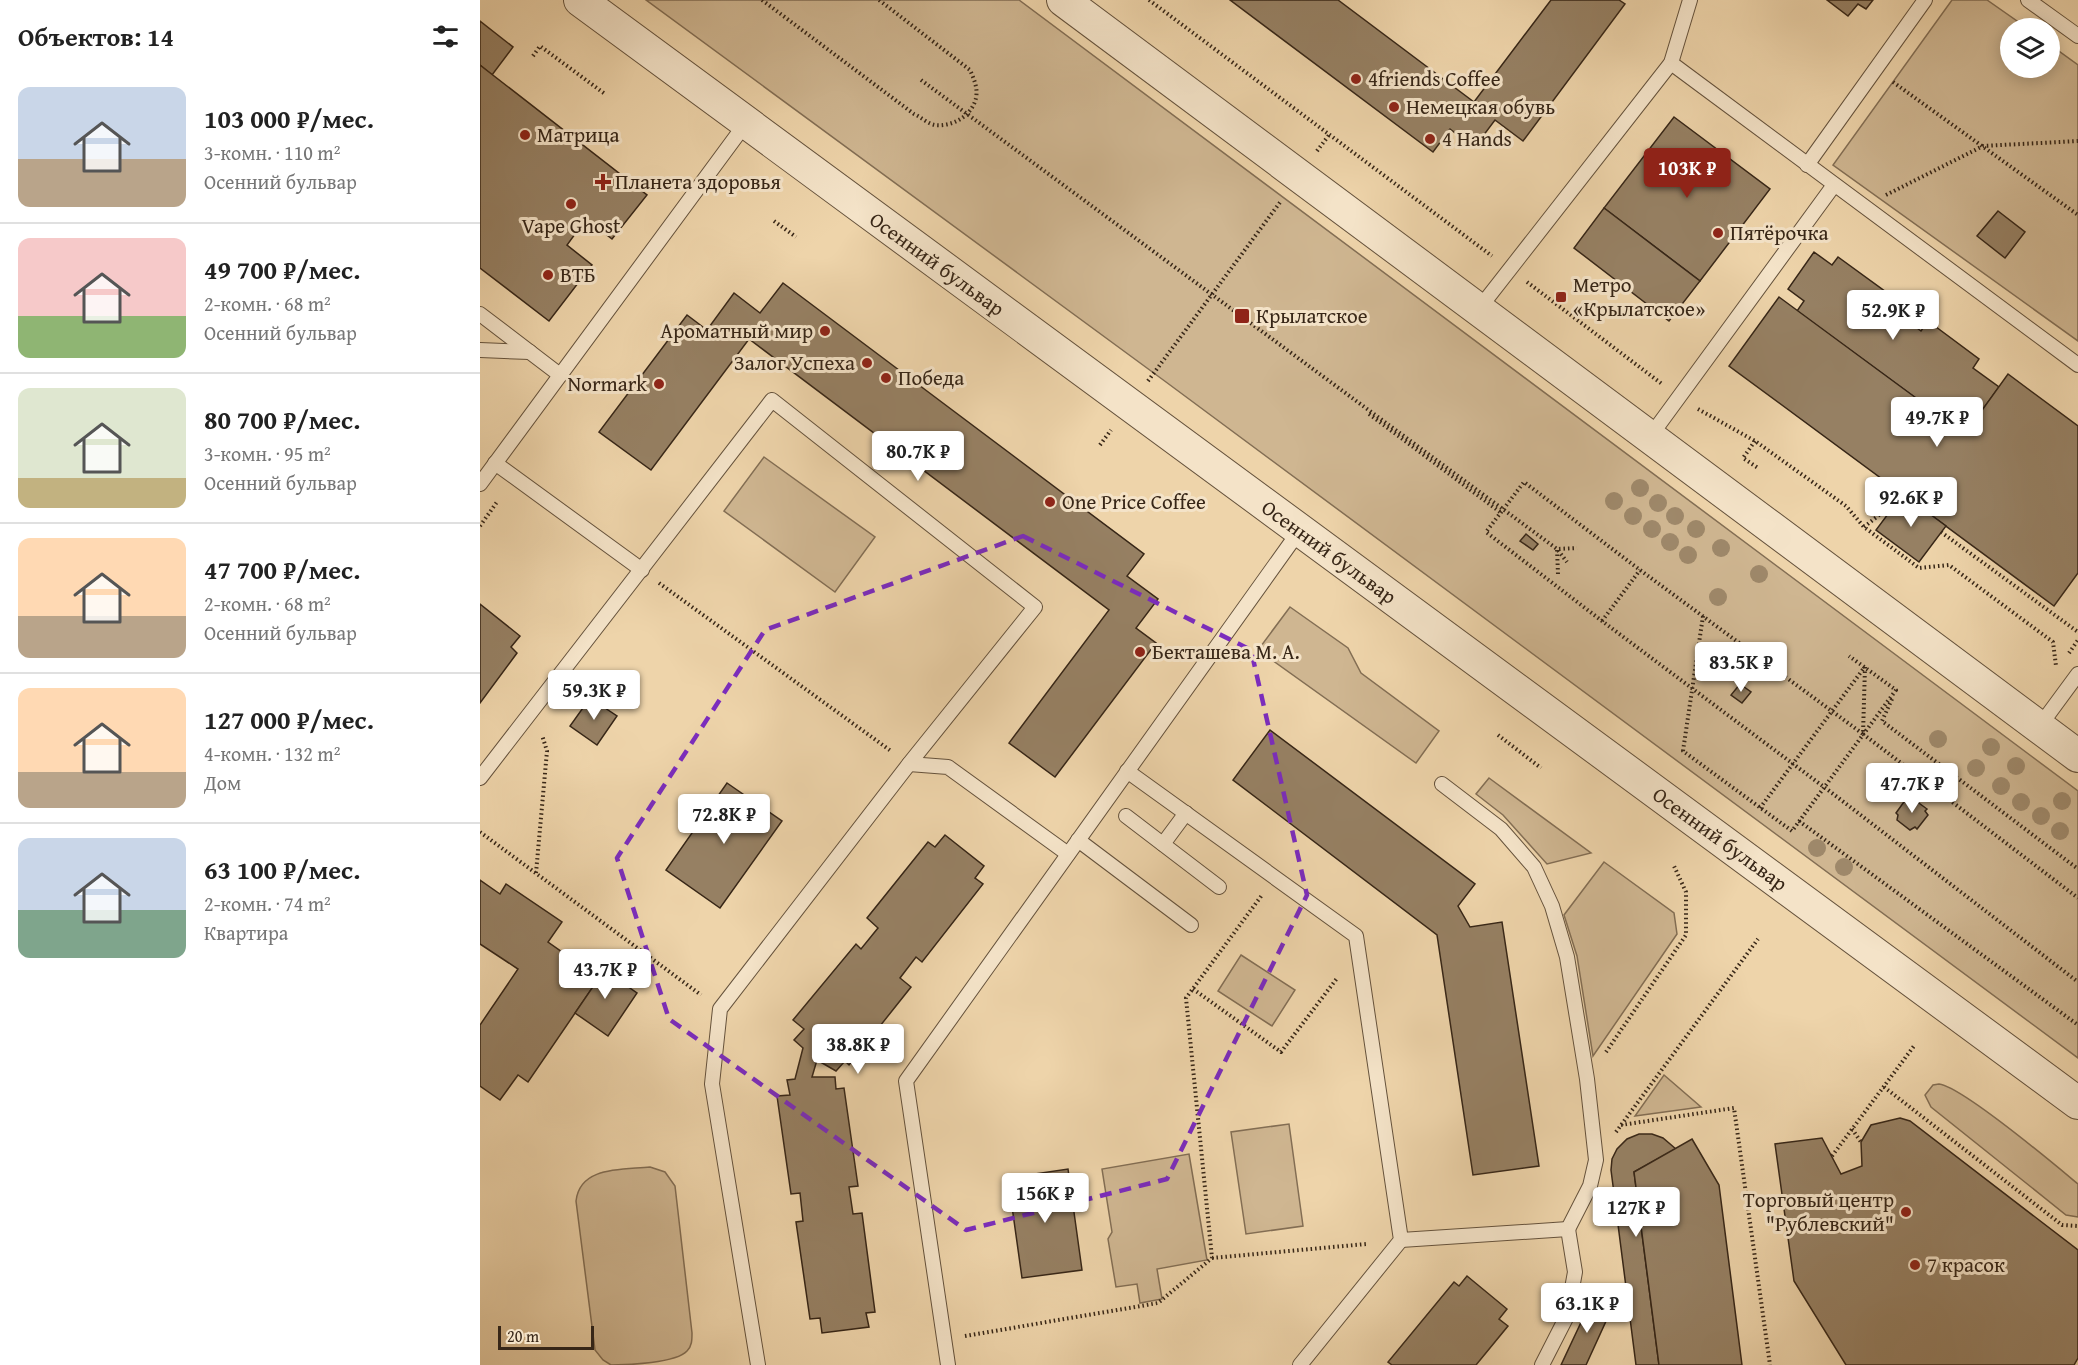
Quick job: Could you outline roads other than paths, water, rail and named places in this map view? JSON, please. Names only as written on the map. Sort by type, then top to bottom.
[{"type":"street","name":"Осенний бульвар","points":[[580,0],[2078,1103]]},
{"type":"street","points":[[1062,0],[2078,756]]},
{"type":"lane","points":[[1478,310],[1671,63],[1690,0]]},
{"type":"lane","points":[[1807,165],[1925,0]]},
{"type":"lane","points":[[2028,0],[2078,36]]},
{"type":"lane","points":[[1671,63],[2078,365]]},
{"type":"lane","points":[[480,484],[746,123]]},
{"type":"lane","points":[[1649,438],[1834,185]]},
{"type":"lane","points":[[480,314],[560,375]]},
{"type":"lane","points":[[480,350],[530,352]]},
{"type":"lane","points":[[480,778],[772,400],[1035,607],[909,764],[720,1009],[712,1084],[758,1365]]},
{"type":"lane","points":[[495,463],[642,570]]},
{"type":"lane","points":[[948,1365],[906,1081],[1299,530]]},
{"type":"lane","points":[[2038,727],[2078,674]]},
{"type":"lane","points":[[909,764],[948,767],[1068,854]]},
{"type":"lane","points":[[1127,771],[1356,936],[1401,1240],[1300,1365]]},
{"type":"lane","points":[[1442,784],[1502,829],[1534,867],[1552,906],[1567,957],[1587,1079],[1596,1160],[1590,1186],[1568,1229],[1575,1272],[1567,1316],[1542,1365]]},
{"type":"lane","points":[[1163,844],[1186,813]]},
{"type":"lane","points":[[1126,816],[1219,887]]},
{"type":"lane","points":[[1078,840],[1191,925]]},
{"type":"lane","points":[[1401,1240],[1568,1229]]},
{"type":"place","name":"4friends Coffee","points":[[1356,79]]},
{"type":"place","name":"Немецкая обувь","points":[[1394,107]]},
{"type":"place","name":"Матрица","points":[[525,135]]},
{"type":"place","name":"4 Hands","points":[[1430,139]]},
{"type":"place","name":"Планета здоровья","points":[[603,182]]},
{"type":"place","name":"Vape Ghost","points":[[571,204]]},
{"type":"place","name":"Пятёрочка","points":[[1718,233]]},
{"type":"place","name":"ВТБ","points":[[548,275]]},
{"type":"place","name":"Метро «Крылатское»","points":[[1561,297]]},
{"type":"place","name":"Крылатское","points":[[1242,316]]},
{"type":"place","name":"Ароматный мир","points":[[825,331]]},
{"type":"place","name":"Залог Успеха","points":[[867,363]]},
{"type":"place","name":"Победа","points":[[886,378]]},
{"type":"place","name":"Normark","points":[[659,384]]},
{"type":"place","name":"One Price Coffee","points":[[1050,502]]},
{"type":"place","name":"Бекташева М. А.","points":[[1140,652]]},
{"type":"place","name":"Торговый центр \"Рублевский\"","points":[[1906,1212]]},
{"type":"place","name":"7 красок","points":[[1915,1265]]}]
